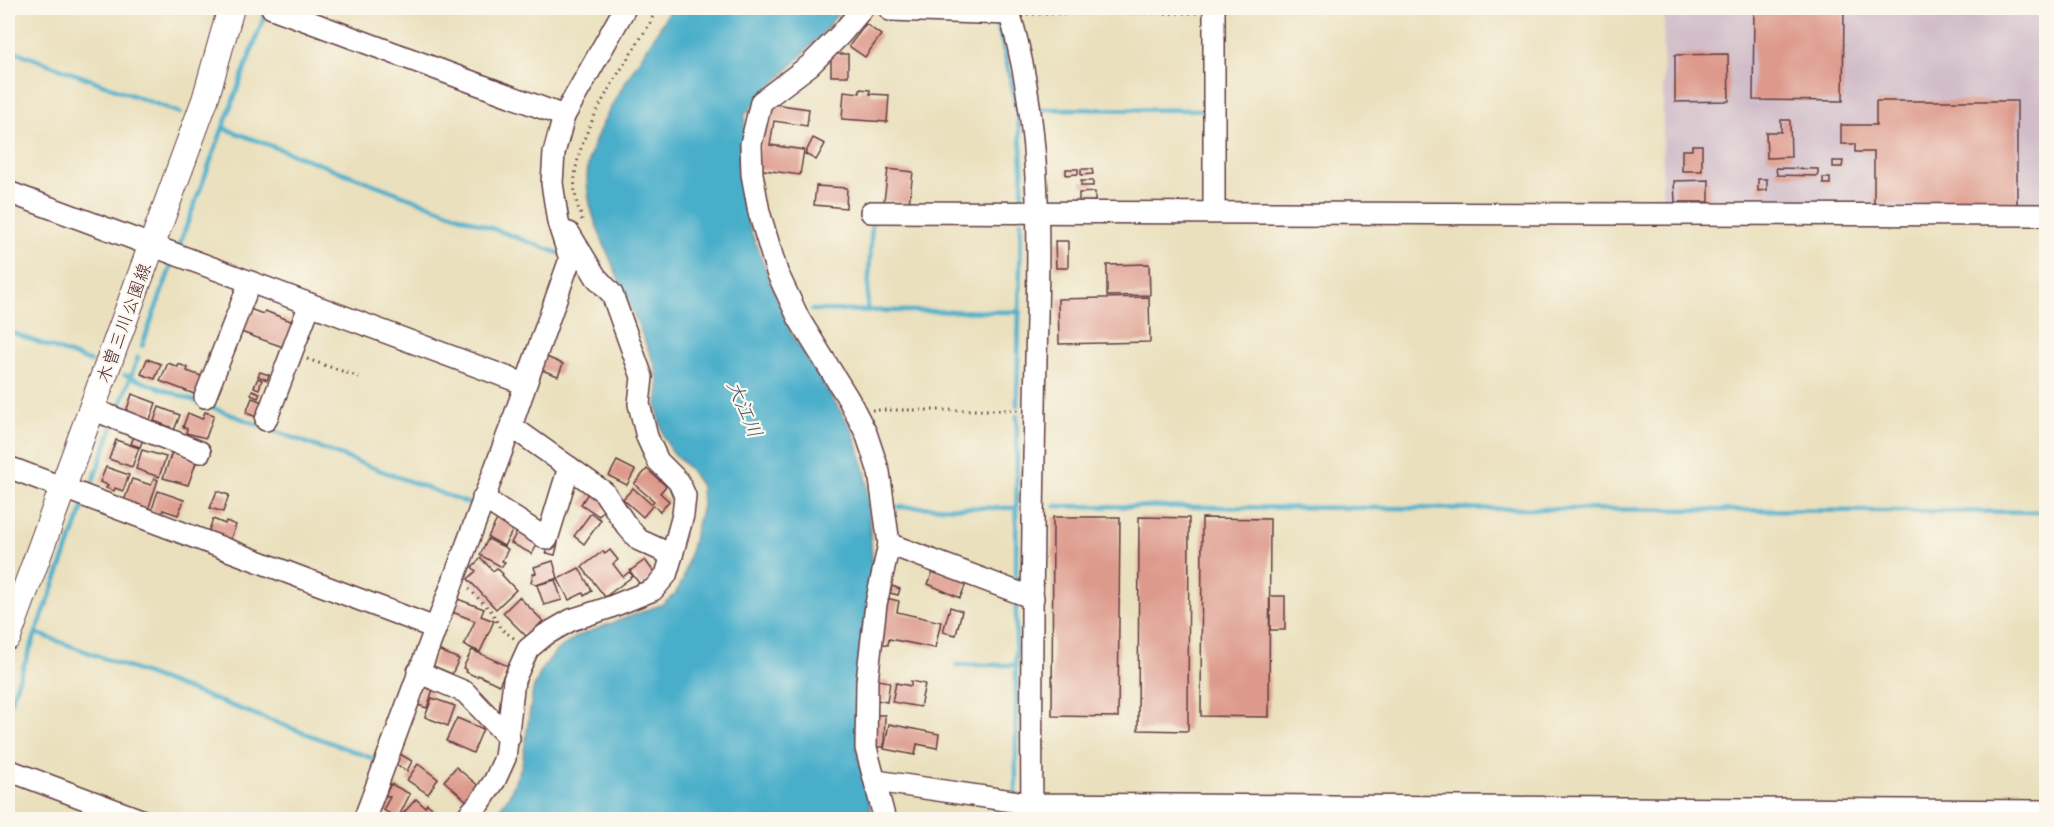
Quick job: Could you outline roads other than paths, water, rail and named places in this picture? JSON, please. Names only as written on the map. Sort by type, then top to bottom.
[{"type":"main road","name":"木曽三川公園線","points":[[8,637],[205,100],[231,8]]},
{"type":"street","points":[[273,8],[564,116]]},
{"type":"street","points":[[364,819],[511,426],[570,259],[558,222],[552,183],[554,153],[564,116],[625,8]]},
{"type":"street","points":[[863,8],[810,65],[761,102],[751,144],[752,174],[759,212],[777,272],[799,319],[849,400],[866,433],[879,472],[889,544],[876,604],[867,681],[866,748],[885,819]]},
{"type":"street","points":[[890,10],[1009,11],[1029,97],[1039,213],[1032,812]]},
{"type":"street","points":[[1214,10],[1214,211]]},
{"type":"street","points":[[8,192],[525,384]]},
{"type":"street","points":[[871,212],[1214,211],[2046,215]]},
{"type":"street","points":[[464,819],[481,801],[495,780],[505,758],[514,680],[528,649],[545,635],[571,620],[653,590],[666,575],[683,515],[685,496],[679,482],[658,461],[647,437],[639,404],[642,377],[612,294],[596,277],[574,238],[558,222]]},
{"type":"street","points":[[205,397],[250,282]]},
{"type":"street","points":[[266,420],[310,304]]},
{"type":"street","points":[[92,409],[200,452]]},
{"type":"street","points":[[511,426],[604,492],[639,540],[672,555]]},
{"type":"street","points":[[8,467],[435,628]]},
{"type":"street","points":[[483,498],[547,539],[569,467]]},
{"type":"street","points":[[889,544],[1033,598]]},
{"type":"street","points":[[418,672],[465,692],[509,738]]},
{"type":"street","points":[[8,770],[141,819]]},
{"type":"street","points":[[876,781],[1032,812],[2046,811]]},
{"type":"water","name":"大江川","points":[[670,8],[842,8],[821,35],[745,114],[744,148],[748,224],[790,332],[853,431],[866,474],[873,573],[857,752],[873,819],[490,820],[509,796],[522,765],[533,690],[542,669],[557,650],[578,636],[663,604],[675,594],[683,580],[702,506],[701,486],[691,471],[671,450],[664,437],[657,408],[659,387],[655,364],[595,222],[587,181],[592,150],[608,112]]},
{"type":"waterway","points":[[179,246],[266,12]]},
{"type":"waterway","points":[[996,19],[1019,128],[1021,207]]},
{"type":"waterway","points":[[8,49],[180,113]]},
{"type":"waterway","points":[[1041,109],[1207,110]]},
{"type":"waterway","points":[[223,128],[561,254]]},
{"type":"waterway","points":[[1017,406],[1021,221]]},
{"type":"waterway","points":[[867,311],[872,222]]},
{"type":"waterway","points":[[142,346],[173,261]]},
{"type":"waterway","points":[[812,310],[1020,312]]},
{"type":"waterway","points":[[8,331],[91,362]]},
{"type":"waterway","points":[[119,409],[138,357]]},
{"type":"waterway","points":[[125,375],[473,505]]},
{"type":"waterway","points":[[1016,583],[1017,416]]},
{"type":"waterway","points":[[90,489],[113,426]]},
{"type":"waterway","points":[[8,708],[84,505]]},
{"type":"waterway","points":[[1055,506],[2046,512]]},
{"type":"waterway","points":[[898,507],[1017,508]]},
{"type":"waterway","points":[[1016,598],[1016,795]]},
{"type":"waterway","points":[[36,633],[377,760],[375,764]]},
{"type":"waterway","points":[[956,665],[1016,665]]},
{"type":"waterway","points":[[1016,810],[1016,820]]}]
